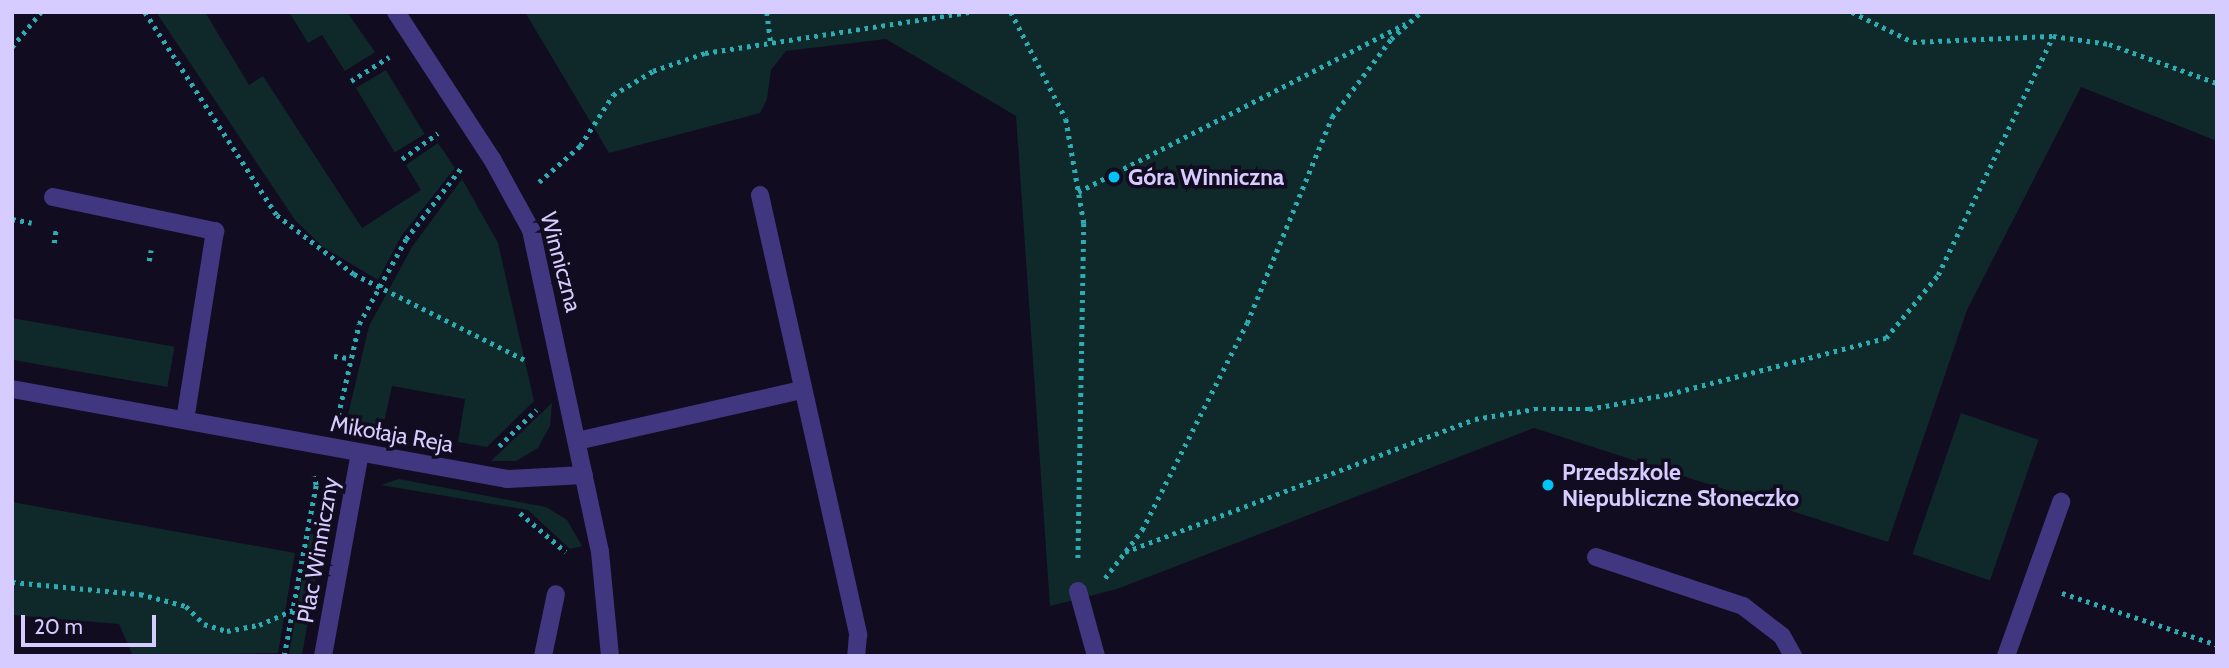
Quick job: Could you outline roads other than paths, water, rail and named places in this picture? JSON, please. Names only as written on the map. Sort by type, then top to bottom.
[{"type":"street","name":"Winniczna","points":[[396,12],[515,197],[537,251],[584,475]]},
{"type":"street","points":[[760,195],[858,635],[856,656]]},
{"type":"street","points":[[53,197],[215,231],[185,420]]},
{"type":"street","name":"Mikołaja Reja","points":[[12,389],[527,482],[584,475]]},
{"type":"street","points":[[577,441],[802,390]]},
{"type":"street","name":"Plac Winniczny","points":[[323,656],[360,453]]},
{"type":"street","points":[[584,475],[605,580],[610,656]]},
{"type":"street","points":[[2006,656],[2061,502]]},
{"type":"street","points":[[1596,557],[1743,606],[1782,636],[1793,656]]},
{"type":"street","points":[[1078,591],[1096,656]]},
{"type":"street","points":[[543,656],[556,594]]},
{"type":"place","name":"Góra Winniczna","points":[[1114,177]]},
{"type":"place","name":"Przedszkole Niepubliczne Słoneczko","points":[[1548,485]]}]
